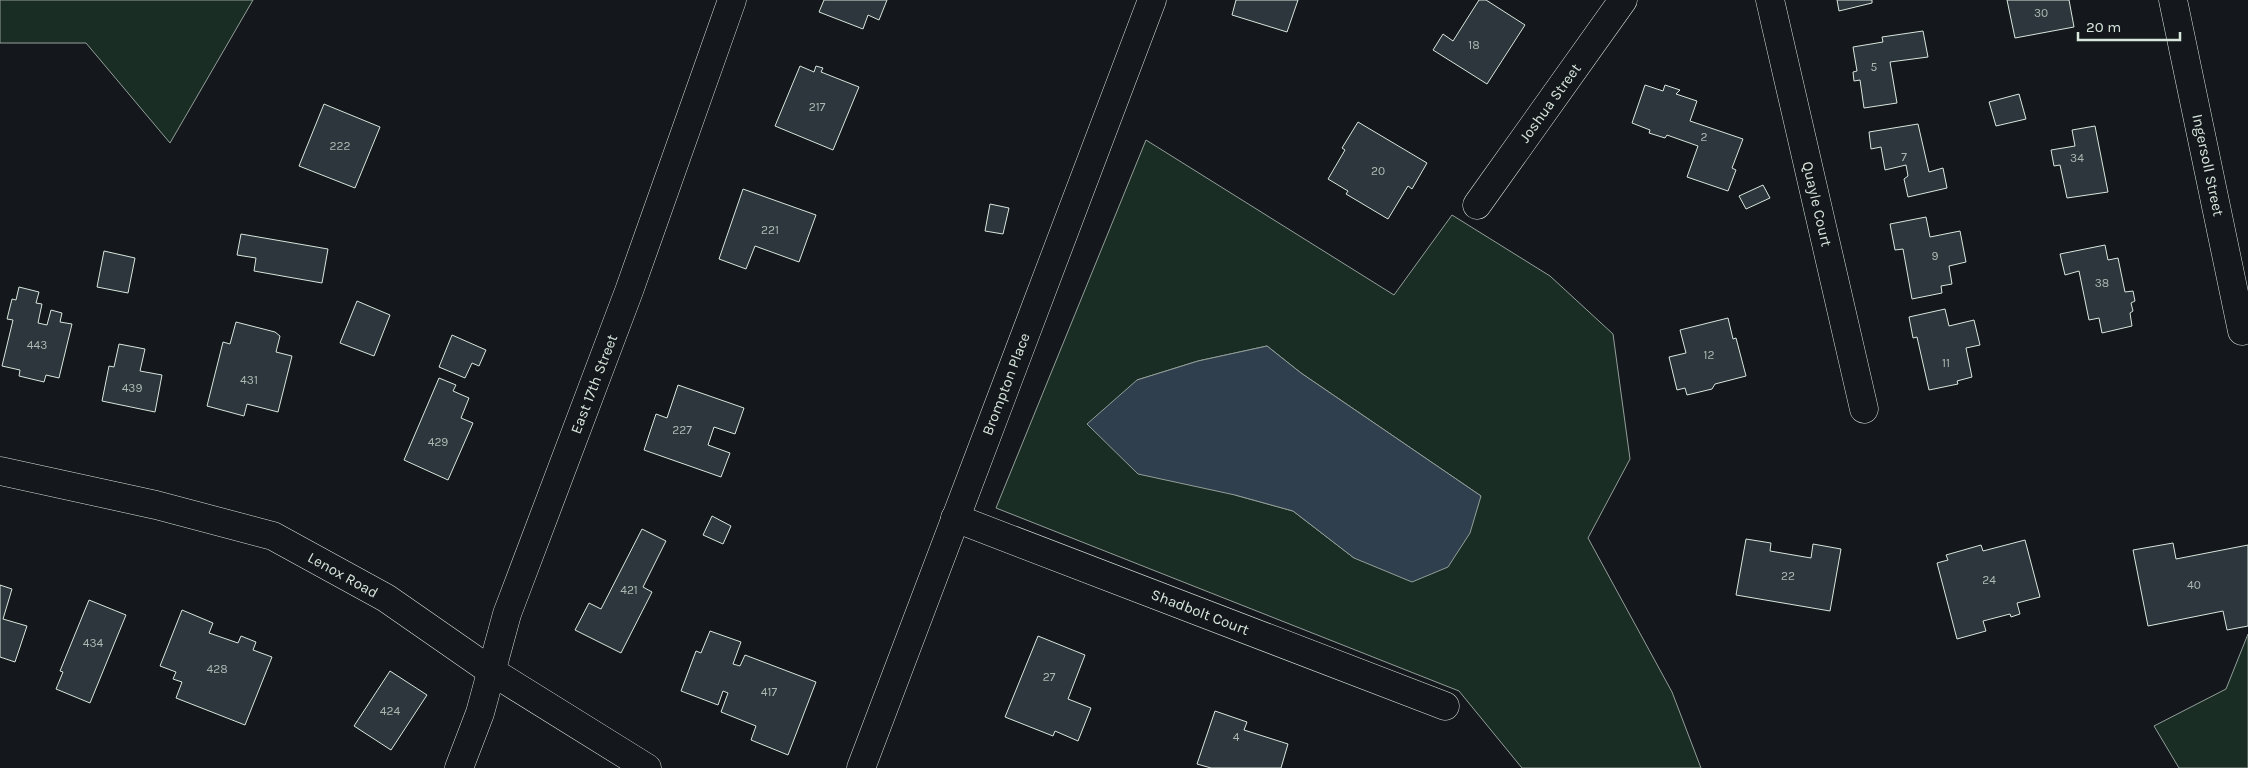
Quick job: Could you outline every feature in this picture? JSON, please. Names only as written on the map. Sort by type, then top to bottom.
[{"type":"street","name":"Brompton Place","points":[[861,768],[1152,0]]},
{"type":"street","name":"Joshua Street","points":[[1477,205],[1623,0]]},
{"type":"street","name":"Quayle Court","points":[[1770,0],[1864,408]]},
{"type":"street","name":"Ingersoll Street","points":[[2174,0],[2242,331]]},
{"type":"street","name":"East 17th Street","points":[[459,768],[480,713],[507,614],[629,290],[726,2]]},
{"type":"street","name":"Lenox Road","points":[[0,471],[156,505],[273,536],[386,598],[491,671],[647,768]]},
{"type":"street","name":"Shadbolt Court","points":[[955,518],[1446,706]]},
{"type":"green space","points":[[0,0],[253,0],[170,143],[86,43],[0,43]]},
{"type":"green space","points":[[1146,140],[1394,295],[1452,215],[1550,276],[1613,334],[1630,459],[1588,538],[1672,692],[1701,768],[1522,768],[1459,691],[996,508]],"holes":[[[1267,346],[1301,373],[1481,496],[1354,558],[1293,511],[1235,495],[1137,380],[1198,361]]]},
{"type":"green space","points":[[2248,634],[2248,768],[2179,768],[2154,726],[2226,689]]},
{"type":"water","points":[[1267,346],[1301,373],[1481,496],[1470,533],[1448,567],[1412,582],[1354,558],[1293,511],[1235,495],[1138,474],[1087,424],[1137,380],[1198,361]]},
{"type":"building","points":[[824,0],[887,0],[879,20],[868,15],[863,29],[819,12]]},
{"type":"building","points":[[1236,0],[1298,0],[1287,32],[1232,15]]},
{"type":"building","points":[[1479,0],[1486,0],[1525,25],[1487,84],[1433,50],[1443,34],[1453,41]]},
{"type":"building","points":[[1837,0],[1872,0],[1872,3],[1839,11]]},
{"type":"building","points":[[2007,0],[2069,0],[2074,27],[2015,38]]},
{"type":"building","points":[[1923,31],[1928,57],[1890,62],[1897,103],[1864,108],[1860,80],[1854,81],[1853,72],[1857,71],[1853,47],[1883,42],[1882,37]]},
{"type":"building","points":[[800,66],[814,72],[816,66],[823,68],[821,72],[859,87],[833,150],[775,126]]},
{"type":"building","points":[[1645,85],[1663,91],[1665,85],[1680,90],[1676,94],[1697,101],[1690,121],[1743,139],[1732,168],[1736,170],[1728,191],[1687,177],[1698,146],[1667,135],[1665,138],[1649,133],[1650,130],[1632,123]]},
{"type":"building","points":[[2019,94],[2026,119],[1996,126],[1989,102]]},
{"type":"building","points":[[324,104],[380,127],[355,188],[299,166]]},
{"type":"building","points":[[1358,122],[1427,163],[1412,189],[1408,186],[1388,219],[1346,194],[1348,191],[1328,179],[1345,150],[1342,148]]},
{"type":"building","points":[[1918,124],[1929,172],[1943,168],[1947,188],[1908,197],[1904,179],[1908,176],[1906,165],[1885,170],[1881,147],[1871,149],[1869,132]]},
{"type":"building","points":[[2095,126],[2108,192],[2067,198],[2060,165],[2054,166],[2051,150],[2075,146],[2072,130]]},
{"type":"building","points":[[1763,185],[1770,198],[1746,209],[1739,196]]},
{"type":"building","points":[[743,189],[816,215],[799,262],[755,246],[746,269],[719,259]]},
{"type":"building","points":[[990,204],[1009,208],[1003,234],[985,231]]},
{"type":"building","points":[[1926,217],[1930,237],[1960,231],[1966,262],[1949,266],[1952,284],[1941,286],[1942,293],[1912,299],[1903,249],[1895,250],[1890,224]]},
{"type":"building","points":[[241,234],[328,249],[322,283],[254,271],[256,258],[237,255]]},
{"type":"building","points":[[2105,245],[2108,260],[2118,258],[2125,292],[2133,291],[2135,301],[2131,303],[2133,311],[2130,313],[2132,326],[2102,333],[2099,318],[2089,320],[2079,271],[2065,275],[2060,254]]},
{"type":"building","points":[[104,251],[135,258],[128,293],[97,287]]},
{"type":"building","points":[[19,287],[39,292],[36,303],[42,304],[38,323],[47,325],[51,310],[62,313],[60,322],[72,324],[59,378],[46,375],[44,382],[19,376],[20,370],[2,366],[13,320],[7,319],[12,299],[16,300]]},
{"type":"building","points":[[357,301],[390,315],[374,356],[340,343]]},
{"type":"building","points":[[1945,309],[1949,326],[1974,320],[1980,345],[1966,348],[1972,377],[1957,381],[1958,384],[1929,390],[1917,337],[1913,338],[1909,317]]},
{"type":"building","points":[[1728,318],[1733,339],[1736,338],[1746,376],[1715,384],[1712,389],[1687,395],[1685,388],[1677,390],[1669,357],[1686,353],[1680,330]]},
{"type":"building","points":[[236,322],[275,332],[280,336],[276,352],[292,356],[278,412],[247,404],[244,416],[207,406],[223,342],[230,344]]},
{"type":"building","points":[[452,335],[486,350],[479,366],[472,363],[465,378],[439,367]]},
{"type":"building","points":[[119,344],[145,349],[140,371],[162,375],[155,412],[102,401],[109,366],[114,367]]},
{"type":"building","points":[[439,378],[456,385],[453,391],[469,398],[461,418],[473,423],[448,480],[404,460]]},
{"type":"building","points":[[678,385],[744,408],[735,434],[714,427],[708,445],[730,453],[721,477],[644,450],[656,414],[667,418]]},
{"type":"building","points":[[712,516],[731,526],[723,544],[703,535]]},
{"type":"building","points":[[642,529],[666,541],[643,587],[652,592],[621,653],[575,630],[589,603],[601,609]]},
{"type":"building","points":[[1746,539],[1771,543],[1770,551],[1811,558],[1813,544],[1841,549],[1830,611],[1736,595]]},
{"type":"building","points":[[2025,540],[2040,597],[2017,603],[2020,614],[2011,617],[2010,614],[1983,621],[1986,631],[1957,639],[1937,563],[1948,560],[1946,555],[1981,545],[1983,551]]},
{"type":"building","points":[[2173,543],[2176,559],[2248,545],[2248,626],[2227,630],[2223,611],[2148,626],[2133,550]]},
{"type":"building","points":[[0,585],[12,589],[3,619],[27,626],[15,662],[0,657]]},
{"type":"building","points":[[89,600],[126,615],[90,703],[56,689],[63,672],[60,671]]},
{"type":"building","points":[[182,610],[213,623],[209,633],[238,643],[241,636],[256,642],[253,650],[272,657],[245,725],[176,698],[182,682],[173,679],[176,672],[160,666]]},
{"type":"building","points":[[710,631],[741,642],[733,664],[740,666],[745,655],[816,682],[788,755],[751,740],[756,726],[721,712],[728,693],[723,691],[718,705],[681,691],[696,651],[701,653]]},
{"type":"building","points":[[1038,636],[1085,655],[1068,699],[1091,708],[1078,741],[1055,731],[1053,736],[1005,717]]},
{"type":"building","points":[[390,671],[427,695],[391,750],[354,726]]},
{"type":"building","points":[[1215,711],[1247,722],[1244,730],[1288,744],[1281,768],[1211,768],[1197,764]]}]
